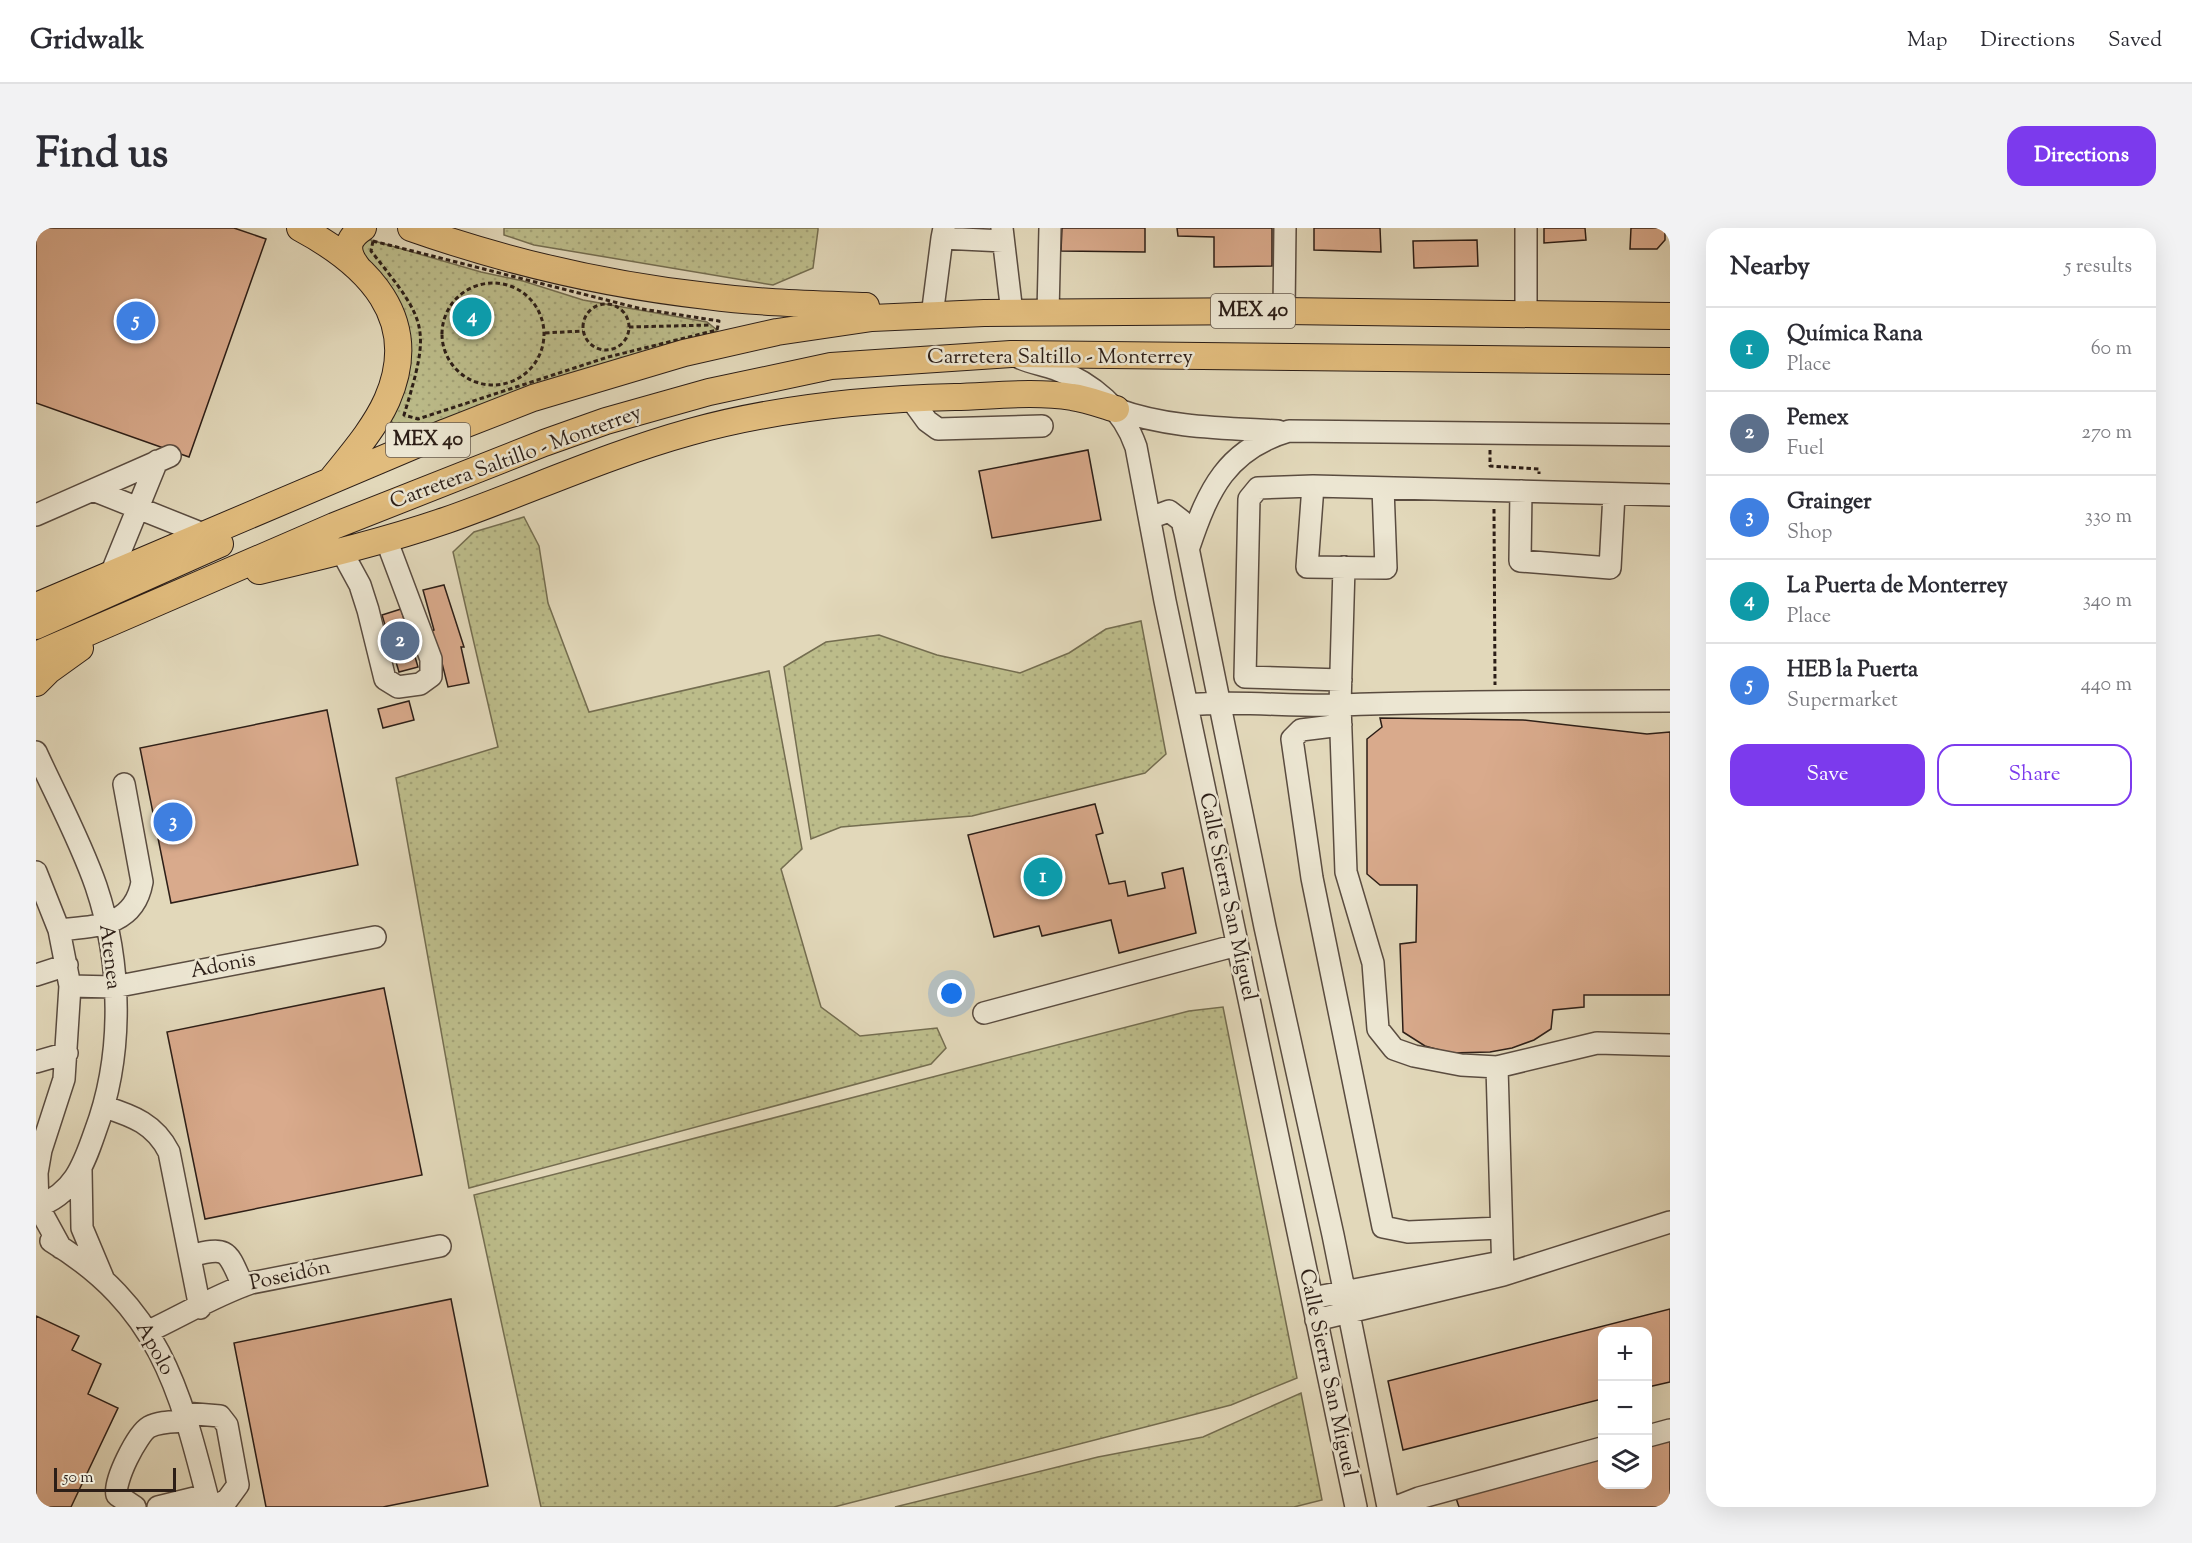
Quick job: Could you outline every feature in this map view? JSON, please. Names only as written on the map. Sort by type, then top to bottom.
[{"type":"main road","points":[[300,228],[317,237],[358,268]]},
{"type":"main road","points":[[329,482],[381,412],[391,389],[398,358],[395,322],[390,308],[383,295],[351,258],[349,244],[356,233],[363,228]]},
{"type":"main road","points":[[411,228],[470,237],[548,267],[697,295],[869,306],[926,316]]},
{"type":"main road","name":"Carretera Saltillo - Monterrey","points":[[36,606],[203,534],[533,398],[624,370],[777,332],[836,322],[1012,313],[1284,311],[1670,316]]},
{"type":"main road","name":"Carretera Saltillo - Monterrey","points":[[36,655],[355,518],[606,421],[709,392],[831,366],[1011,354],[1670,361]]},
{"type":"main road","points":[[195,587],[342,552],[469,512],[759,401],[831,366]]},
{"type":"main road","points":[[633,449],[690,432],[790,410],[911,399],[1059,395],[1116,409]]},
{"type":"main road","points":[[36,626],[198,555],[255,527],[299,495]]},
{"type":"main road","points":[[36,682],[113,621]]},
{"type":"street","points":[[1048,313],[1050,228]]},
{"type":"street","points":[[1284,311],[1285,228]]},
{"type":"street","points":[[1526,228],[1526,314]]},
{"type":"street","points":[[926,316],[943,233],[1002,235],[1012,313]]},
{"type":"street","name":"Calle Sierra San Miguel","points":[[1011,354],[1076,377],[1104,397],[1116,409],[1127,426],[1136,447],[1237,945],[1356,1507]]},
{"type":"street","points":[[911,399],[927,421],[938,429],[1042,426]]},
{"type":"street","points":[[1116,409],[1144,420],[1224,428],[1289,431],[1670,435]]},
{"type":"street","points":[[1188,551],[1211,489],[1227,469],[1241,453],[1265,438],[1289,431]]},
{"type":"street","points":[[36,515],[164,458],[143,517],[111,574]]},
{"type":"street","points":[[1313,486],[1307,567],[1386,568],[1383,488]]},
{"type":"street","points":[[1341,700],[1245,677],[1250,499],[1258,488],[1313,486],[1670,495]]},
{"type":"street","points":[[93,490],[143,517],[203,534]]},
{"type":"street","points":[[1521,491],[1520,561],[1610,568],[1614,494]]},
{"type":"street","name":"Calle Sierra San Miguel","points":[[1150,518],[1169,512],[1182,521],[1388,1507]]},
{"type":"street","points":[[342,552],[360,585],[385,679],[398,687],[420,684],[431,676],[431,659],[386,539]]},
{"type":"street","points":[[1344,567],[1341,700],[1346,872],[1373,963],[1378,1029],[1394,1049],[1414,1056],[1461,1065],[1497,1067],[1597,1043],[1670,1045]]},
{"type":"street","points":[[1186,699],[1217,695],[1390,701],[1670,701]]},
{"type":"street","points":[[1341,700],[1292,739],[1312,878],[1383,1227],[1408,1232],[1500,1228]]},
{"type":"street","name":"Atenea","points":[[36,752],[83,855],[107,925],[114,987],[114,1054],[105,1107],[81,1170],[61,1195],[37,1207]]},
{"type":"street","points":[[59,930],[107,925],[126,912],[136,899],[142,882],[124,784]]},
{"type":"street","name":"Atenea","points":[[36,872],[59,930],[70,986],[67,1053],[58,1103],[38,1152],[37,1173],[37,1207],[61,1248]]},
{"type":"street","points":[[1312,878],[1346,872]]},
{"type":"street","name":"Adonis","points":[[70,986],[114,987],[375,937]]},
{"type":"street","points":[[984,1013],[1237,945]]},
{"type":"street","points":[[36,975],[67,965]]},
{"type":"street","points":[[1343,1036],[1378,1029]]},
{"type":"street","points":[[36,1062],[67,1053]]},
{"type":"street","points":[[1497,1067],[1502,1268]]},
{"type":"street","points":[[105,1107],[135,1116],[148,1125],[164,1142],[172,1165],[200,1308]]},
{"type":"street","name":"Atenea","points":[[81,1170],[82,1228],[105,1281]]},
{"type":"street","points":[[1316,1320],[1349,1313],[1670,1222]]},
{"type":"street","name":"Apolo","points":[[36,1232],[105,1281],[149,1331],[166,1363],[186,1417],[210,1503]]},
{"type":"street","name":"Poseidón","points":[[149,1331],[200,1308],[223,1293],[243,1286],[440,1246]]},
{"type":"street","points":[[190,1256],[216,1249],[222,1250],[234,1265],[243,1286]]},
{"type":"street","points":[[1311,1298],[1502,1268]]},
{"type":"street","points":[[135,1507],[117,1495],[116,1483],[144,1431],[186,1417],[220,1416],[227,1425],[238,1485],[227,1500],[158,1507]]},
{"type":"street","points":[[1651,1435],[1670,1430]]},
{"type":"street","points":[[1396,1507],[1419,1498],[1598,1449]]},
{"type":"path","points":[[374,241],[642,309],[719,321],[718,325],[717,330],[608,357],[418,419],[404,415],[420,361],[421,327],[409,300],[371,251],[374,241]]},
{"type":"path","points":[[485,283],[502,283],[518,289],[532,299],[541,314],[545,333],[543,348],[536,363],[524,376],[509,383],[492,386],[476,383],[461,375],[446,355],[441,330],[446,314],[455,299],[469,289],[485,283]]},
{"type":"path","points":[[604,304],[611,305],[624,313],[629,327],[624,341],[611,349],[596,348],[590,344],[583,331],[585,316],[590,310],[604,304]]},
{"type":"path","points":[[629,327],[718,325]]},
{"type":"path","points":[[545,333],[583,331]]},
{"type":"path","points":[[1490,466],[1539,469]]},
{"type":"path","points":[[1494,491],[1495,701]]},
{"type":"green space","points":[[504,228],[818,228],[818,230],[813,268],[773,285],[534,245],[504,235]]},
{"type":"green space","points":[[364,238],[481,272],[523,281],[583,300],[707,322],[717,330],[708,339],[402,433],[391,421],[404,352],[353,243]]},
{"type":"green space","points":[[524,517],[539,546],[548,603],[589,712],[769,671],[802,849],[781,869],[821,1007],[860,1036],[937,1028],[946,1048],[931,1064],[469,1188],[396,778],[498,747],[453,552],[474,532]]},
{"type":"green space","points":[[1141,621],[1166,754],[1145,773],[972,816],[841,827],[811,839],[784,667],[826,642],[879,635],[937,655],[1020,673],[1069,653],[1106,629]]},
{"type":"green space","points":[[1223,1007],[1297,1378],[1231,1405],[834,1507],[541,1507],[474,1195],[1189,1011]]},
{"type":"green space","points":[[1301,1393],[1322,1500],[1294,1507],[895,1507],[1098,1457],[1203,1437]]},
{"type":"building","points":[[36,228],[234,228],[266,239],[189,457],[36,403]]},
{"type":"building","points":[[1062,228],[1145,228],[1145,252],[1061,251]]},
{"type":"building","points":[[1177,228],[1272,228],[1272,266],[1214,267],[1214,237],[1178,236]]},
{"type":"building","points":[[1314,228],[1380,228],[1381,252],[1314,250]]},
{"type":"building","points":[[1544,228],[1585,228],[1586,240],[1544,243]]},
{"type":"building","points":[[1631,228],[1665,228],[1665,240],[1657,249],[1630,249]]},
{"type":"building","points":[[1477,240],[1478,266],[1414,268],[1413,241]]},
{"type":"building","points":[[1088,450],[1101,520],[992,538],[979,471]]},
{"type":"building","points":[[444,585],[464,647],[461,647],[469,683],[448,687],[438,647],[435,648],[431,631],[434,630],[423,590]]},
{"type":"building","points":[[401,609],[418,667],[399,672],[382,615]]},
{"type":"building","points":[[409,701],[414,720],[383,728],[378,709]]},
{"type":"building","points":[[327,710],[358,865],[171,903],[140,748]]},
{"type":"building","points":[[1380,718],[1523,720],[1647,734],[1670,732],[1670,995],[1584,995],[1584,1007],[1553,1010],[1551,1029],[1534,1040],[1512,1048],[1490,1052],[1450,1053],[1425,1046],[1403,1032],[1400,944],[1416,942],[1417,885],[1380,885],[1367,874],[1367,739],[1382,727]]},
{"type":"building","points":[[1095,804],[1103,833],[1096,835],[1109,884],[1125,881],[1128,896],[1165,888],[1162,873],[1183,868],[1196,933],[1119,953],[1111,920],[1042,936],[1039,926],[994,937],[968,835]]},
{"type":"building","points":[[384,988],[422,1175],[205,1219],[167,1032]]},
{"type":"building","points":[[451,1299],[488,1486],[383,1507],[266,1507],[234,1343]]},
{"type":"building","points":[[1670,1309],[1670,1382],[1652,1386],[1652,1327],[1600,1327]]},
{"type":"building","points":[[36,1316],[79,1336],[72,1350],[101,1364],[88,1394],[118,1408],[71,1507],[36,1507]]},
{"type":"building","points":[[1598,1327],[1598,1400],[1403,1450],[1388,1381]]},
{"type":"building","points":[[1670,1438],[1670,1507],[1459,1507],[1456,1498],[1598,1458],[1598,1489],[1652,1489],[1652,1443]]},
{"type":"place","name":"La Puerta de Monterrey","points":[[472,317]]},
{"type":"place","name":"HEB la Puerta","points":[[136,321]]},
{"type":"place","name":"Pemex","points":[[400,641]]},
{"type":"place","name":"Grainger","points":[[173,822]]},
{"type":"place","name":"Química Rana","points":[[1043,877]]}]
